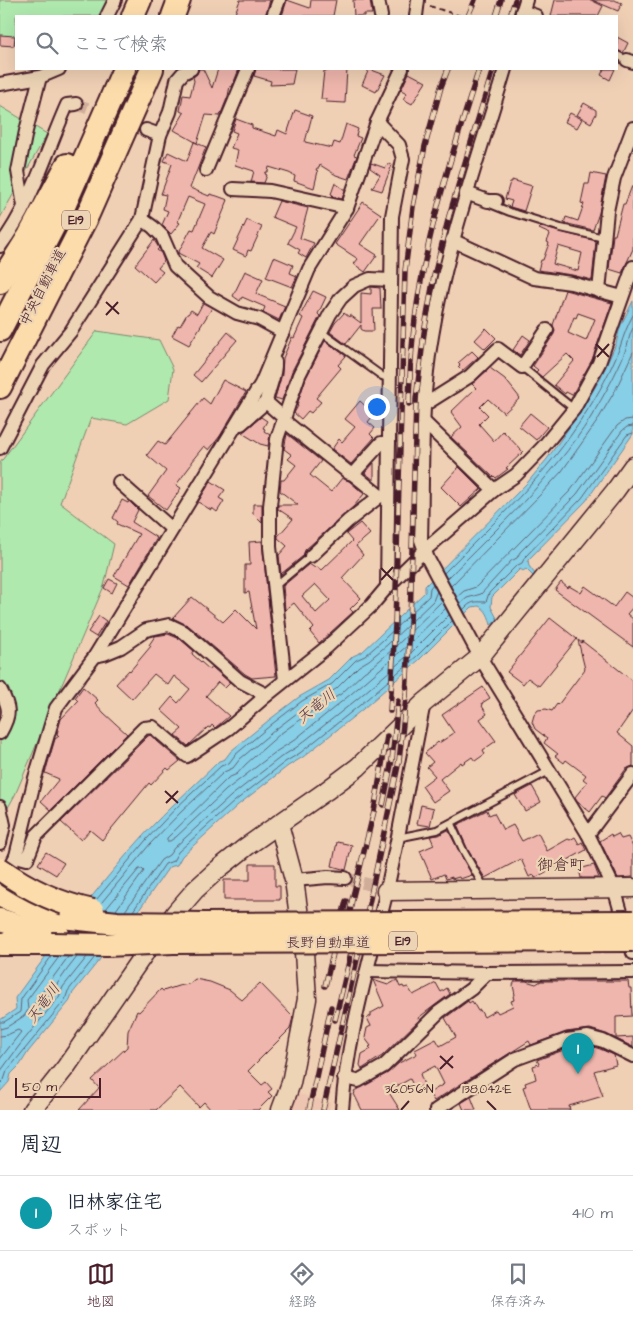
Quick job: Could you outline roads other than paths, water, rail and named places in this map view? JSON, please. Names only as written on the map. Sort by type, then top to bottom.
[{"type":"highway","points":[[134,15],[140,0]]},
{"type":"highway","points":[[145,15],[151,0]]},
{"type":"highway","points":[[164,15],[170,0]]},
{"type":"highway","points":[[173,15],[179,0]]},
{"type":"highway","points":[[0,282],[29,236],[57,184],[112,70]]},
{"type":"highway","name":"中央自動車道","points":[[0,330],[64,206],[124,70]]},
{"type":"highway","name":"中央自動車道","points":[[0,366],[80,213],[144,70]]},
{"type":"highway","points":[[0,387],[88,214],[152,70]]},
{"type":"highway","points":[[8,862],[34,891],[80,908],[174,932]]},
{"type":"highway","points":[[0,896],[30,907],[71,918],[174,932]]},
{"type":"highway","points":[[0,920],[30,929],[58,934],[174,932]]},
{"type":"highway","name":"長野自動車道","points":[[174,932],[633,922]]},
{"type":"highway","points":[[0,944],[106,945],[174,932]]},
{"type":"highway","name":"長野自動車道","points":[[174,932],[633,940]]},
{"type":"street","points":[[108,15],[115,0]]},
{"type":"street","points":[[274,15],[279,0]]},
{"type":"street","points":[[378,0],[381,15]]},
{"type":"street","points":[[417,15],[424,3]]},
{"type":"street","points":[[523,9],[534,15]]},
{"type":"street","points":[[0,84],[40,76],[56,70]]},
{"type":"street","points":[[0,448],[43,365],[71,331],[142,219],[160,135],[170,112],[176,80],[189,70]]},
{"type":"street","points":[[206,170],[248,70]]},
{"type":"street","points":[[0,887],[56,708],[95,656],[261,384],[309,269],[346,208],[378,122],[402,70]]},
{"type":"street","points":[[505,70],[452,240],[432,336],[424,405],[421,540],[426,554],[477,651],[588,834],[627,887],[633,953]]},
{"type":"street","points":[[24,206],[18,171],[40,76]]},
{"type":"street","points":[[0,246],[37,180],[68,105],[76,104]]},
{"type":"street","points":[[378,122],[399,145],[403,159],[392,216],[389,443],[384,496],[387,587]]},
{"type":"street","points":[[599,291],[607,211],[614,178],[633,128]]},
{"type":"street","points":[[146,130],[160,135]]},
{"type":"street","points":[[233,189],[270,191],[346,208]]},
{"type":"street","points":[[466,193],[492,201]]},
{"type":"street","points":[[142,219],[162,236],[175,266],[209,297],[237,313],[259,319],[283,332]]},
{"type":"street","points":[[452,240],[534,278],[571,283],[622,297]]},
{"type":"street","points":[[8,862],[27,859],[36,836],[144,728],[153,726],[187,756],[229,728],[327,647],[372,606],[387,587],[426,554],[494,490],[516,475],[543,447],[574,409],[599,363],[633,267]]},
{"type":"street","points":[[285,680],[270,546],[270,506],[277,439],[299,375],[330,314],[341,298],[354,286],[370,279],[390,280]]},
{"type":"street","points":[[424,405],[470,376],[498,349],[522,367],[547,330]]},
{"type":"street","points":[[235,426],[242,424],[266,402],[276,364],[273,355]]},
{"type":"street","points":[[266,402],[349,473],[384,496]]},
{"type":"street","points":[[424,422],[494,490]]},
{"type":"street","points":[[353,474],[381,443],[389,443]]},
{"type":"street","points":[[32,1110],[66,1067],[144,954],[195,890],[246,846],[358,767],[477,651],[615,491],[633,466]]},
{"type":"street","points":[[119,482],[172,529]]},
{"type":"street","points":[[311,556],[348,521],[384,496]]},
{"type":"street","points":[[95,656],[121,647],[146,630],[169,625],[184,632],[240,681],[267,695]]},
{"type":"street","points":[[0,689],[8,705],[8,719],[0,732]]},
{"type":"street","points":[[342,1110],[344,1078],[382,889],[397,838],[424,703]]},
{"type":"street","points":[[588,834],[633,774]]},
{"type":"street","points":[[0,807],[4,825],[0,843]]},
{"type":"street","points":[[279,824],[294,880],[304,952],[307,999],[291,1083],[281,1110]]},
{"type":"street","points":[[294,880],[328,877],[346,878]]},
{"type":"street","points":[[382,889],[485,890],[627,887]]},
{"type":"street","points":[[367,971],[487,973],[633,972]]},
{"type":"street","points":[[344,1078],[358,1081],[384,1066],[440,1012],[471,989],[487,973]]},
{"type":"street","points":[[436,1110],[515,1058],[567,1040],[588,1037],[603,1041],[633,1056]]},
{"type":"lane","points":[[492,201],[492,205],[518,214],[561,228],[604,238]]},
{"type":"lane","points":[[321,332],[382,376],[390,379]]},
{"type":"lane","points":[[522,367],[574,409]]},
{"type":"lane","points":[[274,586],[311,556]]},
{"type":"lane","points":[[397,838],[437,830],[451,824],[549,771]]},
{"type":"lane","points":[[451,824],[485,890]]},
{"type":"water","name":"天竜川","points":[[633,301],[633,434],[586,501],[528,560],[529,566],[535,574],[533,576],[526,569],[523,571],[520,569],[492,597],[491,607],[498,620],[491,625],[484,610],[479,606],[472,607],[420,659],[363,709],[303,757],[288,766],[238,805],[182,856],[177,865],[169,867],[137,913],[72,994],[69,1002],[11,1074],[9,1082],[0,1092],[0,1020],[16,1009],[15,998],[93,895],[152,826],[219,761],[225,759],[231,751],[299,697],[329,680],[353,656],[362,652],[425,592],[425,586],[528,482],[547,459],[580,412],[600,379],[616,344],[620,327]]},
{"type":"tunnel","points":[[76,104],[146,130]]},
{"type":"tunnel","points":[[345,878],[378,887]]},
{"type":"railway","points":[[468,15],[475,0]]},
{"type":"railway","points":[[496,15],[501,0]]},
{"type":"railway","points":[[510,15],[515,0]]},
{"type":"railway","points":[[390,711],[395,624],[405,271],[413,207],[425,146],[448,70]]},
{"type":"railway","points":[[409,404],[411,354],[415,320],[428,245],[448,169],[479,70]]},
{"type":"railway","points":[[323,1110],[399,761],[406,697],[410,624],[416,399],[424,333],[434,276],[449,216],[493,70]]},
{"type":"railway","points":[[383,805],[392,760],[398,701]]},
{"type":"railway","points":[[343,951],[352,900],[374,811],[387,736]]},
{"type":"railway","points":[[325,986],[346,901]]},
{"type":"railway","points":[[335,1020],[359,920]]},
{"type":"railway","points":[[309,1110],[331,1007]]},
{"type":"place","name":"旧林家住宅","points":[[578,1074]]},
{"type":"district","name":"御倉町","points":[[561,864]]}]
